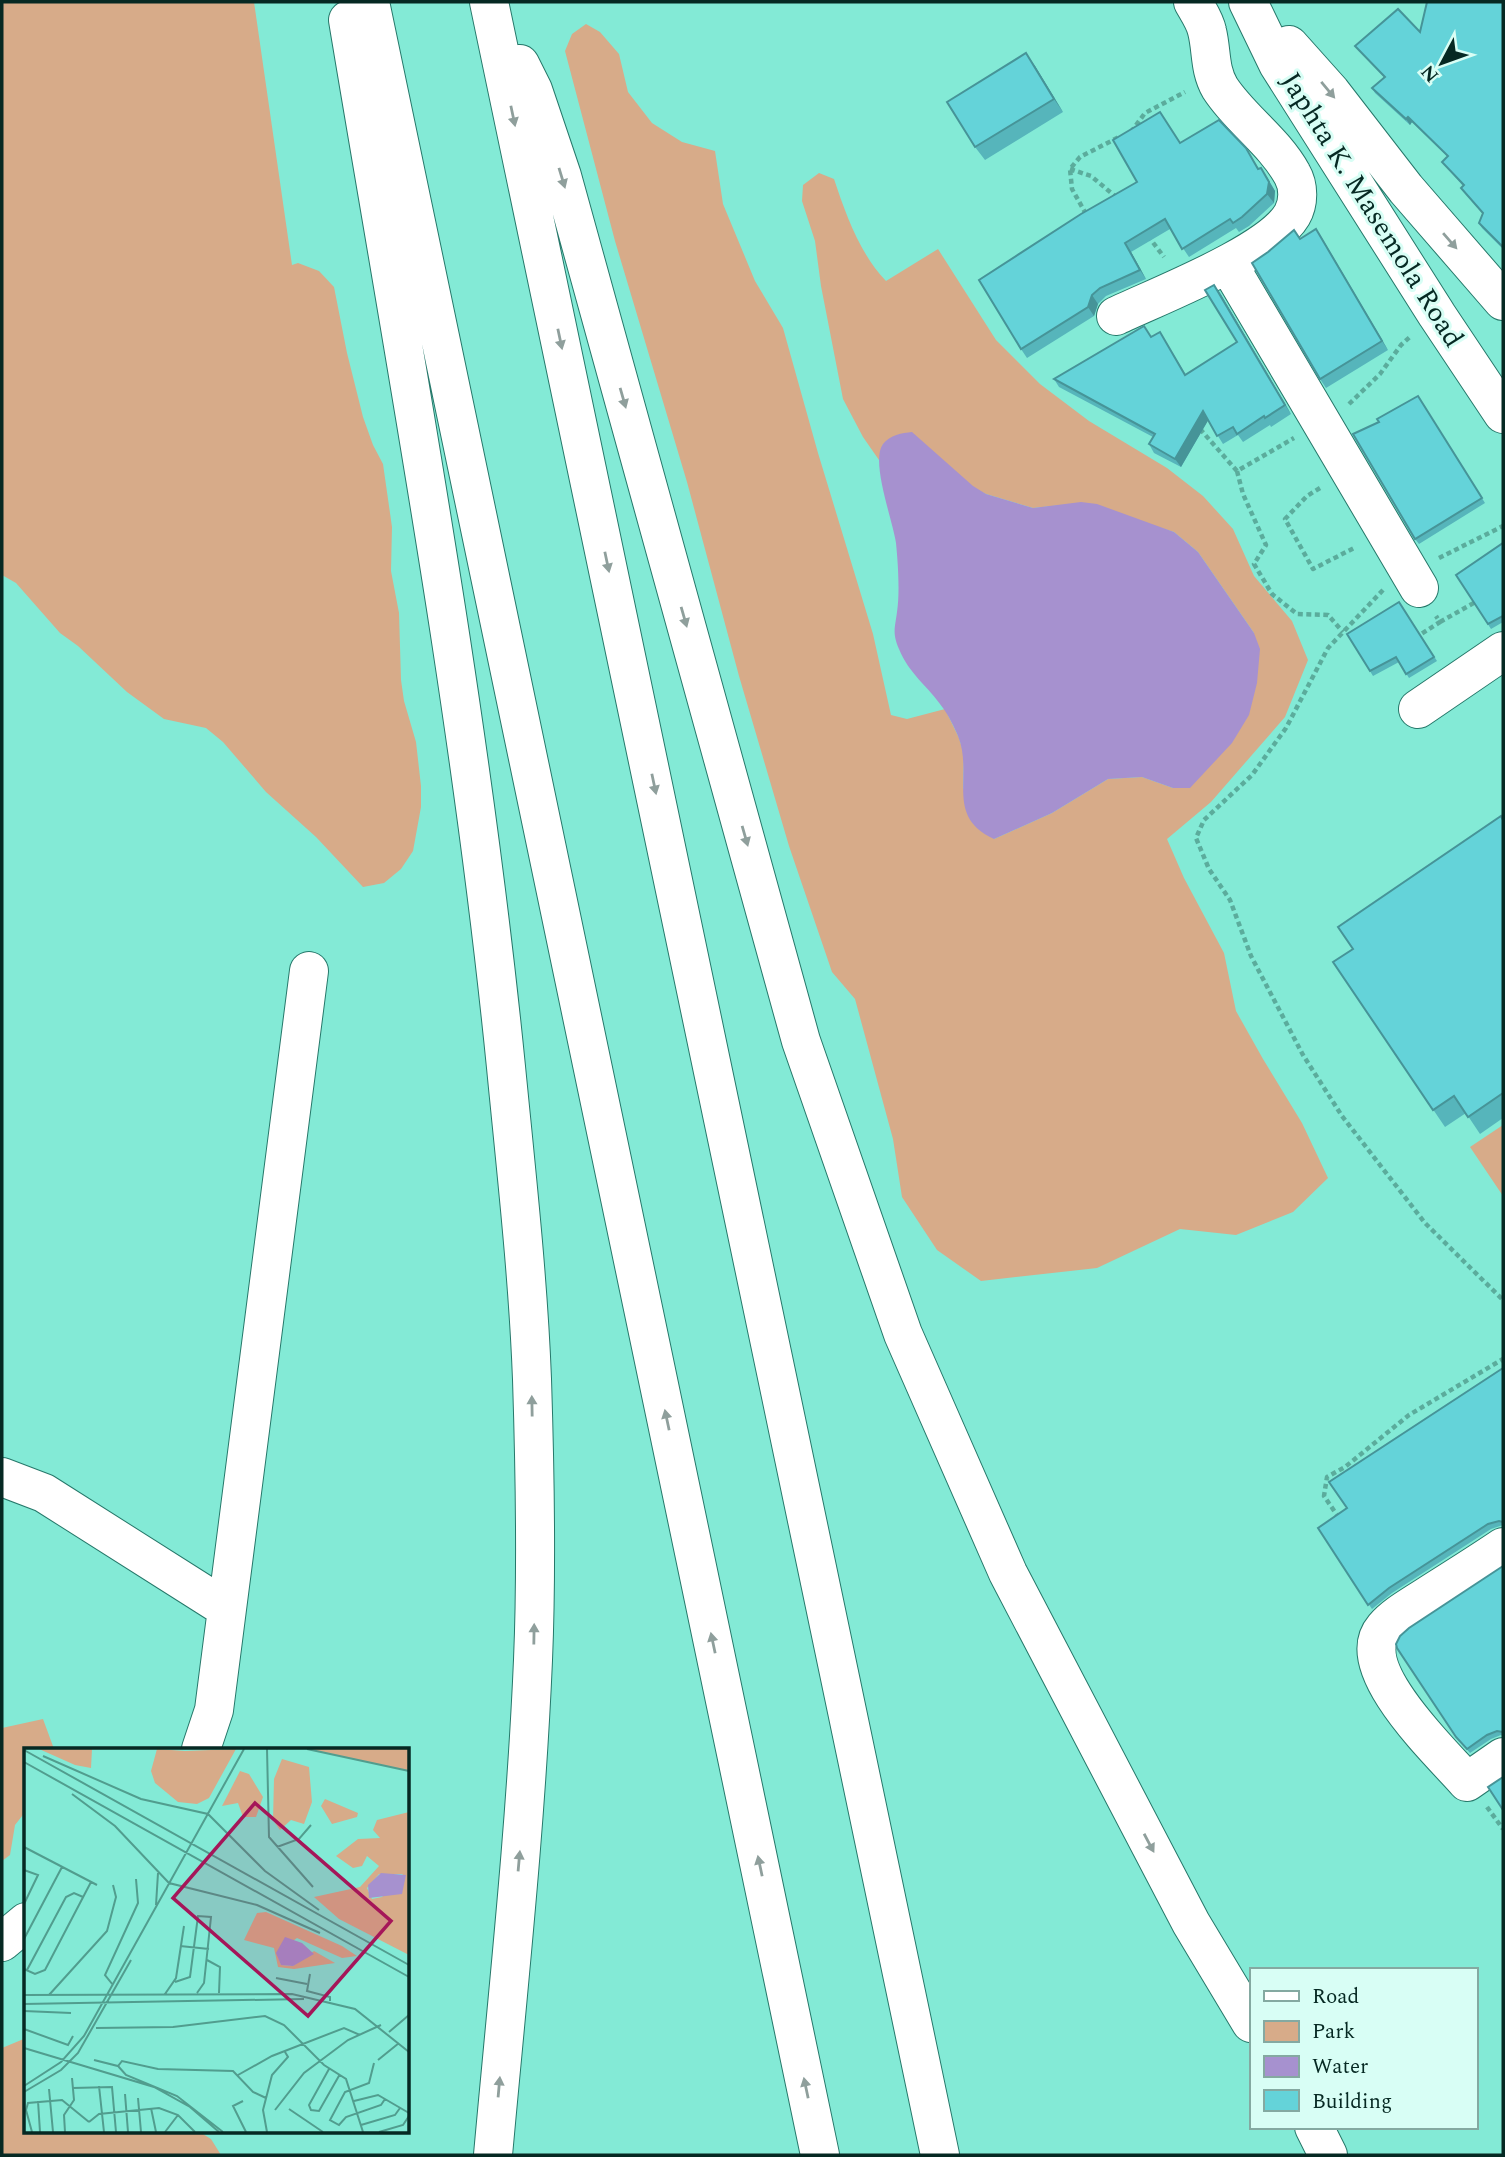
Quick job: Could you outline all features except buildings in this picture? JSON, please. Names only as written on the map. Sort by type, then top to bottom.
[{"type":"main road","points":[[345,2],[470,766],[496,963],[516,1166],[531,1371],[535,1528],[533,1658],[525,1797],[493,2155]]},
{"type":"main road","points":[[370,2],[820,2155]]},
{"type":"main road","points":[[490,2],[533,90],[562,176],[802,1041],[903,1334],[1008,1573],[1191,1923],[1250,2021]]},
{"type":"main road","points":[[490,2],[940,2155]]},
{"type":"main road","points":[[1116,316],[1228,264],[1266,240],[1286,223],[1297,204],[1298,191],[1294,176],[1280,155],[1221,90],[1213,74],[1207,30],[1193,2]]},
{"type":"main road","name":"Japhta K. Masemola Road","points":[[1249,2],[1331,92],[1406,189],[1503,301]]},
{"type":"main road","name":"Japhta K. Masemola Road","points":[[1249,2],[1278,64],[1503,414]]},
{"type":"main road","points":[[1228,264],[1414,580]]},
{"type":"main road","points":[[1419,709],[1503,651]]},
{"type":"main road","points":[[201,1748],[214,1710],[309,971]]},
{"type":"main road","points":[[2,1477],[44,1493],[227,1609]]},
{"type":"main road","points":[[1503,1547],[1383,1628],[1377,1639],[1376,1656],[1381,1672],[1408,1715],[1467,1782],[1503,1758]]},
{"type":"main road","points":[[2,1942],[24,1924]]},
{"type":"main road","points":[[1315,2129],[1328,2155]]},
{"type":"path","points":[[1087,217],[1072,189],[1070,169],[1080,157],[1131,132],[1145,113],[1176,99],[1213,74]]},
{"type":"path","points":[[1131,132],[1138,141]]},
{"type":"path","points":[[1070,169],[1091,176],[1120,202]]},
{"type":"path","points":[[1143,229],[1174,271],[1181,286]]},
{"type":"path","points":[[1237,471],[1243,494],[1266,545],[1254,564],[1272,594],[1297,614],[1328,615],[1343,632]]},
{"type":"path","points":[[1503,526],[1414,580],[1377,594],[1328,648],[1286,728],[1252,775],[1204,820],[1196,838],[1209,869],[1230,900],[1251,956],[1270,993],[1303,1055],[1342,1116],[1425,1223],[1503,1300]]},
{"type":"path","points":[[1414,580],[1440,622]]},
{"type":"path","points":[[1408,642],[1482,598]]},
{"type":"path","points":[[1345,1527],[1324,1496],[1327,1477],[1345,1468],[1409,1415],[1503,1360]]},
{"type":"green space","points":[[2,2],[254,2],[292,265],[298,263],[319,271],[334,287],[363,417],[383,464],[392,527],[391,571],[399,613],[401,680],[416,742],[421,786],[421,807],[413,851],[401,869],[384,883],[363,887],[316,837],[266,792],[223,742],[206,728],[164,719],[127,692],[78,646],[60,633],[16,583],[2,575]]},
{"type":"green space","points":[[586,24],[600,32],[619,54],[628,92],[652,123],[682,142],[715,151],[723,204],[755,281],[783,328],[873,634],[891,715],[907,719],[945,709],[964,754],[963,788],[994,839],[1052,813],[1108,779],[1142,777],[1173,788],[1254,633],[1198,552],[1174,532],[1081,503],[1033,508],[986,494],[883,444],[879,460],[843,399],[815,241],[802,201],[803,185],[819,173],[834,179],[861,246],[886,281],[938,249],[996,340],[1040,384],[1089,421],[1167,468],[1203,496],[1233,529],[1254,576],[1292,621],[1308,660],[1285,717],[1211,802],[1167,839],[1184,878],[1224,953],[1236,1011],[1302,1123],[1328,1178],[1293,1212],[1236,1235],[1180,1229],[1097,1268],[981,1281],[937,1250],[902,1197],[893,1139],[855,999],[832,972],[789,846],[739,676],[687,482],[615,241],[565,51],[572,34]]},
{"type":"green space","points":[[1503,1125],[1503,1196],[1470,1147]]},
{"type":"green space","points":[[43,1719],[54,1748],[24,1748],[24,1814],[15,1825],[10,1855],[2,1861],[2,1728]]},
{"type":"green space","points":[[24,2039],[24,2132],[200,2132],[211,2139],[221,2155],[2,2155],[2,2048]]},
{"type":"water","points":[[912,432],[973,486],[986,494],[1033,508],[1081,502],[1097,504],[1174,532],[1198,552],[1254,633],[1260,649],[1257,683],[1249,715],[1232,743],[1190,788],[1173,788],[1142,777],[1108,779],[1052,813],[994,839],[979,830],[970,819],[965,807],[962,751],[958,736],[943,708],[903,658],[895,634],[897,551],[881,477],[880,452],[889,438]]}]
